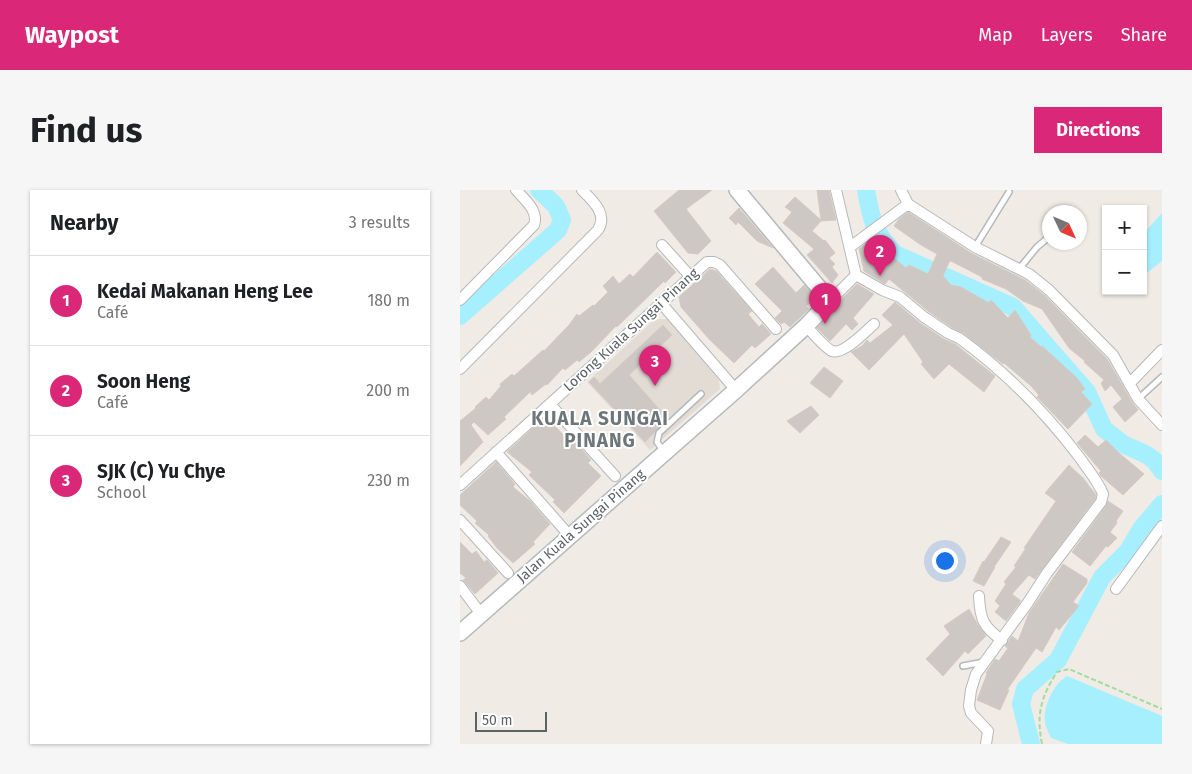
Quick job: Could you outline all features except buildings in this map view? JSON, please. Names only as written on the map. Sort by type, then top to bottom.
[{"type":"street","points":[[460,300],[534,225],[536,220],[535,213],[516,190]]},
{"type":"street","points":[[460,369],[598,230],[602,220],[598,208],[582,190]]},
{"type":"street","points":[[737,190],[830,301]]},
{"type":"street","points":[[836,190],[853,244],[856,275],[882,290],[900,297],[924,317],[964,342],[1008,379],[1034,403],[1056,428],[1102,490],[1101,502],[1047,573],[1002,640],[976,674],[968,704],[971,713],[988,731],[986,744]]},
{"type":"street","points":[[901,190],[908,204],[975,247],[1035,278],[1049,290],[1109,351],[1138,399],[1162,425]]},
{"type":"street","points":[[853,244],[908,204]]},
{"type":"street","points":[[662,245],[690,276]]},
{"type":"street","name":"Lorong Kuala Sungai Pinang","points":[[460,485],[707,262],[714,262],[720,266],[776,329]]},
{"type":"street","name":"Jalan Kuala Sungai Pinang","points":[[460,633],[569,535],[736,390],[806,326],[856,275]]},
{"type":"street","points":[[661,303],[736,390]]},
{"type":"street","points":[[806,326],[829,349],[834,351],[844,349],[874,324]]},
{"type":"street","points":[[1129,384],[1162,350]]},
{"type":"street","points":[[550,404],[616,476]]},
{"type":"street","points":[[496,452],[569,535]]},
{"type":"street","points":[[460,520],[508,573]]},
{"type":"street","points":[[1116,589],[1162,526]]},
{"type":"street","points":[[460,586],[481,614]]},
{"type":"street","points":[[979,596],[982,622],[1002,640]]},
{"type":"lane","points":[[975,247],[1009,192]]},
{"type":"lane","points":[[1019,269],[1042,243]]},
{"type":"lane","points":[[1138,399],[1162,377]]},
{"type":"lane","points":[[665,452],[657,442],[659,433],[701,394]]},
{"type":"lane","points":[[962,666],[985,662]]},
{"type":"path","points":[[1042,744],[1039,730],[1039,713],[1043,697],[1057,672],[1069,669],[1162,709]]},
{"type":"shaded area","points":[[655,319],[667,319],[670,321],[719,380],[720,389],[650,450],[587,382]]},
{"type":"water","points":[[1162,213],[1162,261],[1147,273],[1147,250],[1147,230]]},
{"type":"water","points":[[1067,676],[1162,716],[1162,744],[1068,744],[1051,738],[1045,723],[1047,703],[1053,690]]},
{"type":"waterway","points":[[460,316],[558,230],[562,220],[556,206],[539,190]]},
{"type":"waterway","points":[[866,190],[874,225],[882,239],[895,254],[1013,307],[1087,392],[1104,429],[1123,444],[1147,455],[1155,461],[1162,471]]},
{"type":"waterway","points":[[1031,744],[1021,704],[1025,689],[1058,660],[1102,577],[1128,551],[1141,529],[1162,504]]},
{"type":"place","name":"Soon Heng","points":[[880,276]]},
{"type":"place","name":"Kedai Makanan Heng Lee","points":[[825,324]]},
{"type":"place","name":"SJK (C) Yu Chye","points":[[655,386]]},
{"type":"district","name":"KUALA SUNGAI PINANG","points":[[600,429]]}]
